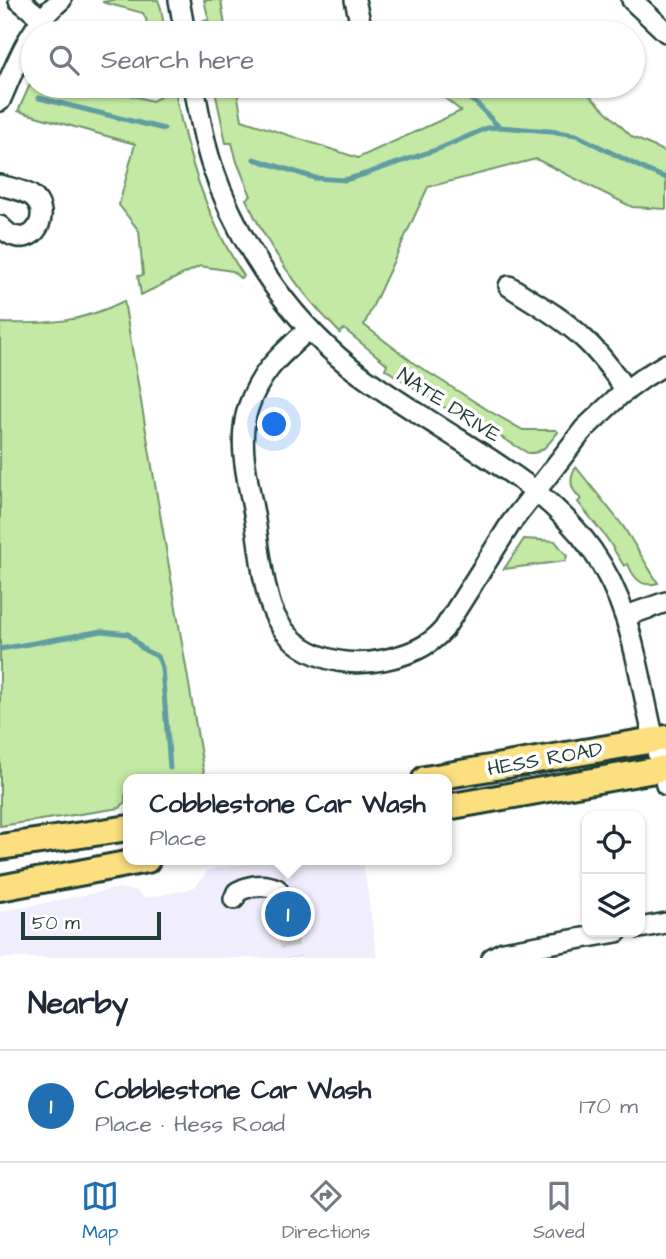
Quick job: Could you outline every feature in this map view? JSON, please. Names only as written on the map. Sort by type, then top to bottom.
[{"type":"main road","name":"HESS ROAD","points":[[452,774],[660,739]]},
{"type":"main road","name":"HESS ROAD","points":[[452,806],[665,774]]},
{"type":"main road","points":[[0,847],[123,829]]},
{"type":"main road","points":[[0,888],[123,865]]},
{"type":"street","points":[[19,0],[42,19],[61,0]]},
{"type":"street","points":[[179,0],[183,21]]},
{"type":"street","points":[[355,0],[360,21]]},
{"type":"street","points":[[632,0],[666,32]]},
{"type":"street","points":[[0,101],[21,54]]},
{"type":"street","name":"NATE DRIVE","points":[[196,98],[206,146],[231,212],[261,267],[309,329],[374,384],[512,473],[563,515],[593,551],[613,586],[625,616],[660,739],[665,774]]},
{"type":"street","points":[[0,185],[31,195],[38,202],[42,213],[36,230],[27,236],[13,236],[0,226]]},
{"type":"street","points":[[509,286],[575,330],[598,352],[626,391]]},
{"type":"street","points":[[309,329],[273,363],[261,379],[247,415],[245,467],[270,603],[277,620],[302,647],[327,660],[342,662],[380,661],[408,654],[430,643],[444,629],[508,528],[594,418],[643,378],[666,364]]},
{"type":"street","points":[[625,616],[666,602]]},
{"type":"street","points":[[234,899],[237,892],[253,885],[261,885],[277,889],[282,901]]},
{"type":"street","points":[[645,927],[666,923]]},
{"type":"street","points":[[492,958],[503,953],[590,937]]},
{"type":"shaded area","points":[[237,865],[364,865],[377,958],[0,958],[0,912],[119,888],[136,891],[145,898],[187,890],[196,886],[208,870]]},
{"type":"green space","points":[[158,0],[163,21],[146,21],[143,13],[102,2]]},
{"type":"green space","points":[[204,0],[221,0],[224,21],[203,21],[209,20]]},
{"type":"green space","points":[[24,98],[141,98],[152,101],[158,98],[177,98],[199,185],[219,232],[244,276],[240,278],[232,271],[200,266],[141,295],[138,276],[143,275],[139,231],[119,205],[135,144],[18,111]]},
{"type":"green space","points":[[217,98],[238,98],[242,120],[358,158],[461,111],[445,98],[592,98],[632,137],[666,152],[666,209],[632,207],[536,159],[428,187],[364,325],[415,364],[523,430],[558,432],[538,452],[528,453],[492,432],[489,436],[385,369],[387,364],[344,329],[340,333],[299,287],[255,218],[246,199],[251,196],[232,143],[226,143]]},
{"type":"green space","points":[[124,301],[204,774],[123,774],[123,804],[120,808],[0,826],[0,323],[64,321]]},
{"type":"green space","points":[[576,467],[623,526],[658,583],[643,583],[636,578],[628,564],[624,566],[608,540],[578,502],[581,499],[571,480]]},
{"type":"green space","points":[[524,539],[555,541],[567,556],[565,561],[504,569]]},
{"type":"waterway","points":[[39,98],[164,129]]},
{"type":"waterway","points":[[468,98],[498,126]]},
{"type":"waterway","points":[[254,159],[315,178],[345,180],[441,148],[487,128],[499,127],[576,135],[666,178]]},
{"type":"waterway","points":[[0,649],[102,631],[128,634],[146,651],[156,656],[162,668],[170,768]]},
{"type":"tunnel","points":[[282,900],[292,958]]},
{"type":"place","name":"Cobblestone Car Wash","points":[[288,914]]}]
